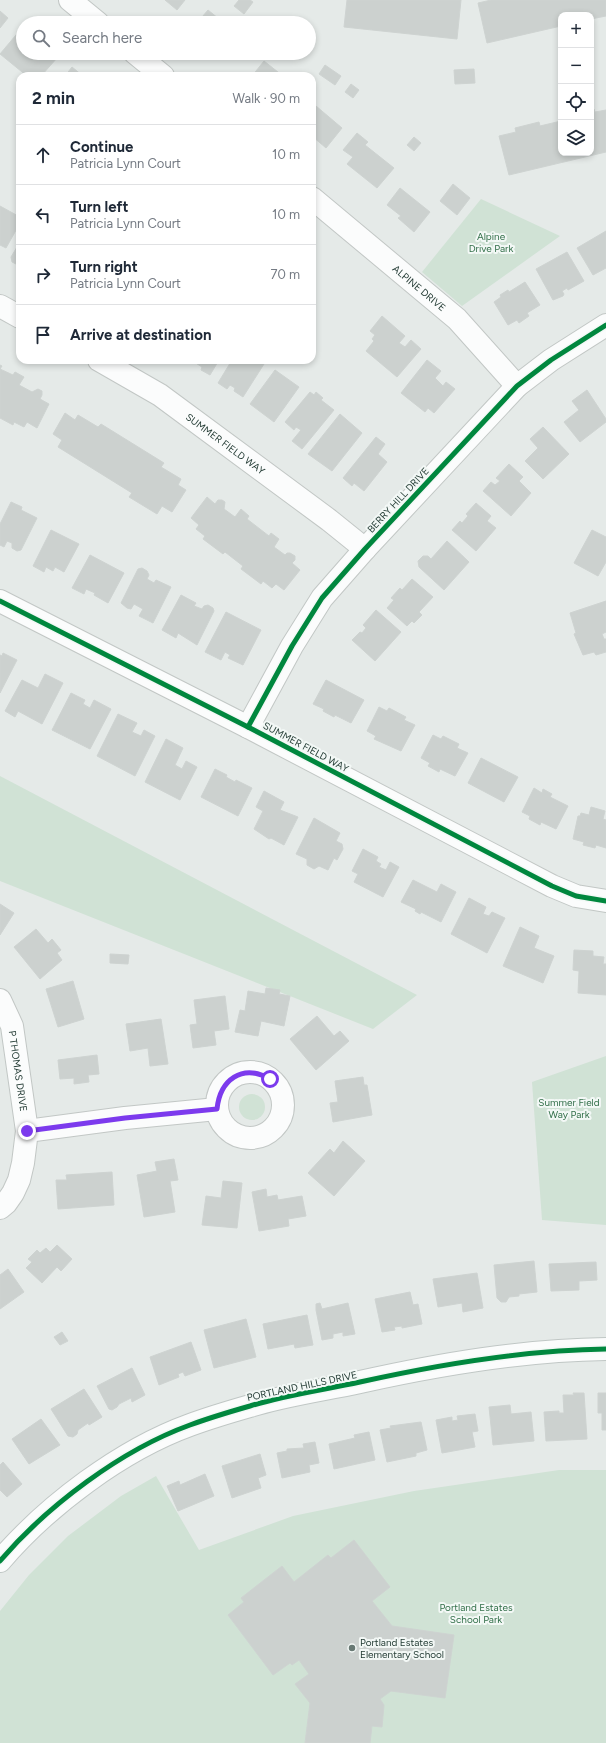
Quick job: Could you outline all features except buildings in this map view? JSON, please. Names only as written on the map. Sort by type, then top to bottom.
[{"type":"street","points":[[70,0],[89,16]]},
{"type":"street","points":[[144,60],[158,72]]},
{"type":"street","name":"ALPINE DRIVE","points":[[316,201],[457,319],[517,386]]},
{"type":"street","points":[[0,306],[16,315]]},
{"type":"street","name":"BERRY HILL DRIVE","points":[[248,727],[292,646],[322,598],[365,549],[517,386],[551,360],[606,325]]},
{"type":"street","name":"SUMMER FIELD WAY","points":[[106,364],[160,395],[329,520],[365,549]]},
{"type":"street","name":"SUMMER FIELD WAY","points":[[0,601],[248,727],[552,886],[576,896],[606,901]]},
{"type":"street","name":"P THOMAS DRIVE","points":[[0,1000],[12,1026],[27,1131],[23,1164],[19,1180],[13,1193],[6,1203],[0,1208]]},
{"type":"street","points":[[27,1131],[125,1118],[217,1109]]},
{"type":"street","name":"PORTLAND HILLS DRIVE","points":[[0,1561],[31,1527],[82,1484],[139,1449],[188,1425],[251,1405],[419,1369],[545,1351],[606,1349]]},
{"type":"green space","name":"Alpine Drive Park","points":[[481,199],[560,236],[462,306],[422,272]]},
{"type":"green space","points":[[0,776],[417,995],[373,1029],[0,881]]},
{"type":"green space","name":"Summer Field Way Park","points":[[606,1056],[606,1225],[542,1220],[532,1082]]},
{"type":"green space","points":[[252,1094],[261,1098],[265,1107],[261,1116],[252,1120],[243,1116],[239,1107],[243,1098]]},
{"type":"green space","name":"Portland Estates School Park","points":[[559,1470],[606,1470],[606,1743],[0,1743],[0,1611],[29,1575],[68,1536],[121,1496],[156,1476],[199,1550],[293,1516],[414,1491]]},
{"type":"cycle path","points":[[248,727],[292,646],[322,598],[365,549],[517,386],[551,360],[606,325]]},
{"type":"cycle path","points":[[0,601],[248,727],[552,886],[576,896],[606,901]]},
{"type":"cycle path","points":[[0,1561],[40,1520],[87,1482],[138,1449],[197,1422],[263,1402],[421,1369],[513,1355],[606,1349]]},
{"type":"place","name":"Portland Estates Elementary School","points":[[352,1648]]},
{"type":"route","points":[[27,1131],[125,1118],[217,1109],[221,1091],[228,1081],[234,1077],[240,1074],[252,1072],[270,1079]]}]
